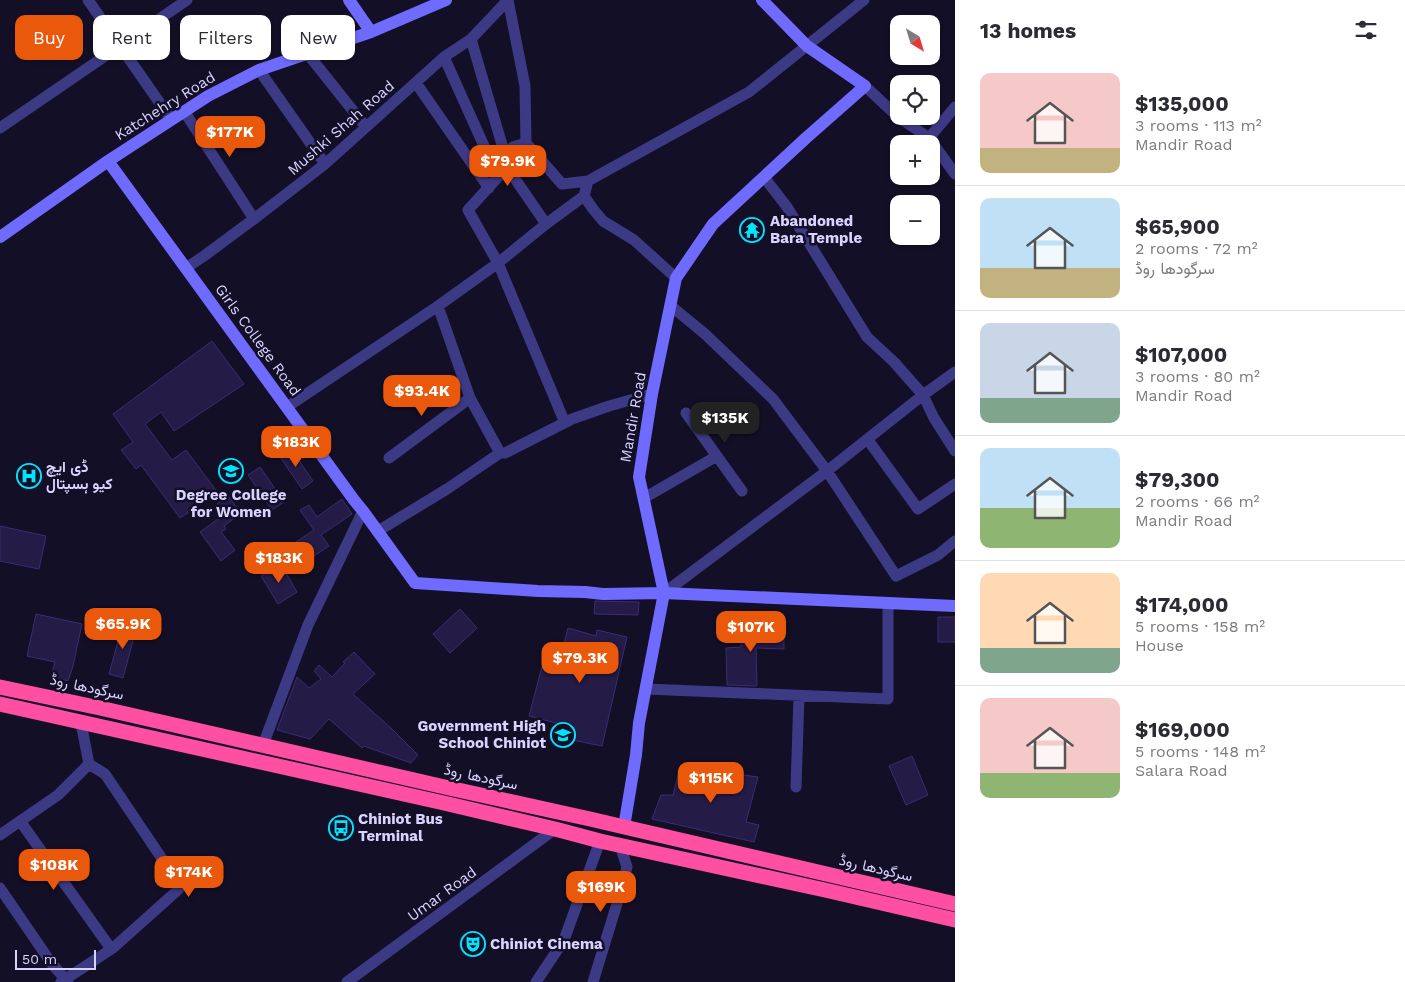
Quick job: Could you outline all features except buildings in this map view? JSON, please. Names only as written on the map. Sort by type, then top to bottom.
[{"type":"highway","name":"سرگودھا روڈ","points":[[0,687],[335,762],[600,841],[955,904]]},
{"type":"highway","name":"سرگودھا روڈ","points":[[0,704],[331,778],[624,827],[826,882],[955,920]]},
{"type":"highway","points":[[97,726],[100,708]]},
{"type":"highway","points":[[331,778],[335,762]]},
{"type":"street","points":[[88,0],[99,15]]},
{"type":"street","points":[[165,15],[186,0]]},
{"type":"street","points":[[350,0],[371,32]]},
{"type":"street","name":"Katchehry Road","points":[[355,37],[446,0]]},
{"type":"street","points":[[508,0],[525,86],[526,143],[562,184],[588,181],[749,92],[864,0]]},
{"type":"street","name":"Mushki Shah Road","points":[[186,268],[254,219],[325,164],[444,58],[472,38],[508,0]]},
{"type":"street","points":[[762,0],[807,46],[865,86],[898,116],[925,135]]},
{"type":"street","points":[[472,38],[509,170],[546,224]]},
{"type":"street","points":[[444,58],[498,177]]},
{"type":"street","points":[[0,128],[100,60]]},
{"type":"street","points":[[131,60],[171,119]]},
{"type":"street","name":"Katchehry Road","points":[[0,237],[108,160],[208,96],[259,70],[288,60]]},
{"type":"street","points":[[313,60],[366,127]]},
{"type":"street","points":[[259,70],[325,164]]},
{"type":"street","points":[[416,83],[489,188]]},
{"type":"street","name":"Mandir Road","points":[[624,827],[636,755],[639,723],[664,593],[639,477],[652,394],[676,278],[713,224],[865,86]]},
{"type":"street","points":[[932,135],[955,108]]},
{"type":"street","points":[[184,111],[254,219]]},
{"type":"street","points":[[505,155],[513,147],[526,143]]},
{"type":"street","points":[[940,153],[955,174]]},
{"type":"street","name":"Girls College Road","points":[[108,160],[415,582],[603,594],[664,593],[955,606]]},
{"type":"street","points":[[509,170],[498,177],[468,210],[498,263],[565,422]]},
{"type":"street","points":[[764,177],[787,208],[868,337],[894,362],[923,396],[934,418],[950,432],[955,451]]},
{"type":"street","points":[[287,408],[498,263],[584,196],[588,181]]},
{"type":"street","points":[[584,196],[603,221],[634,240],[676,278]]},
{"type":"street","points":[[438,306],[470,398],[500,454]]},
{"type":"street","points":[[671,306],[705,334],[773,399],[828,471],[896,576],[938,555],[955,542]]},
{"type":"street","points":[[664,593],[828,471],[955,372]]},
{"type":"street","points":[[378,531],[500,454],[565,422],[609,406],[652,394]]},
{"type":"street","points":[[389,458],[470,398]]},
{"type":"street","points":[[686,413],[742,491]]},
{"type":"street","points":[[868,440],[918,509],[955,484]]},
{"type":"street","points":[[644,498],[717,456]]},
{"type":"street","points":[[263,745],[308,625],[363,511]]},
{"type":"street","points":[[646,690],[888,699],[888,603]]},
{"type":"street","points":[[796,787],[799,696]]},
{"type":"street","points":[[0,888],[65,981],[113,948],[179,889],[177,881],[105,774],[89,764],[81,723]]},
{"type":"street","points":[[0,835],[58,795],[89,764]]},
{"type":"street","points":[[20,821],[109,946]]},
{"type":"street","name":"Umar Road","points":[[346,982],[555,829]]},
{"type":"street","points":[[536,982],[564,940],[600,841]]},
{"type":"street","points":[[593,982],[627,868],[620,845]]},
{"type":"place","name":"Abandoned Bara Temple","points":[[752,230]]},
{"type":"place","name":"Degree College for Women","points":[[231,471]]},
{"type":"place","name":"ڈی ایچ کیو ہسپتال","points":[[29,476]]},
{"type":"place","name":"Government High School Chiniot","points":[[563,735]]},
{"type":"place","name":"Chiniot Bus Terminal","points":[[341,828]]},
{"type":"place","name":"Chiniot Cinema","points":[[473,944]]}]
